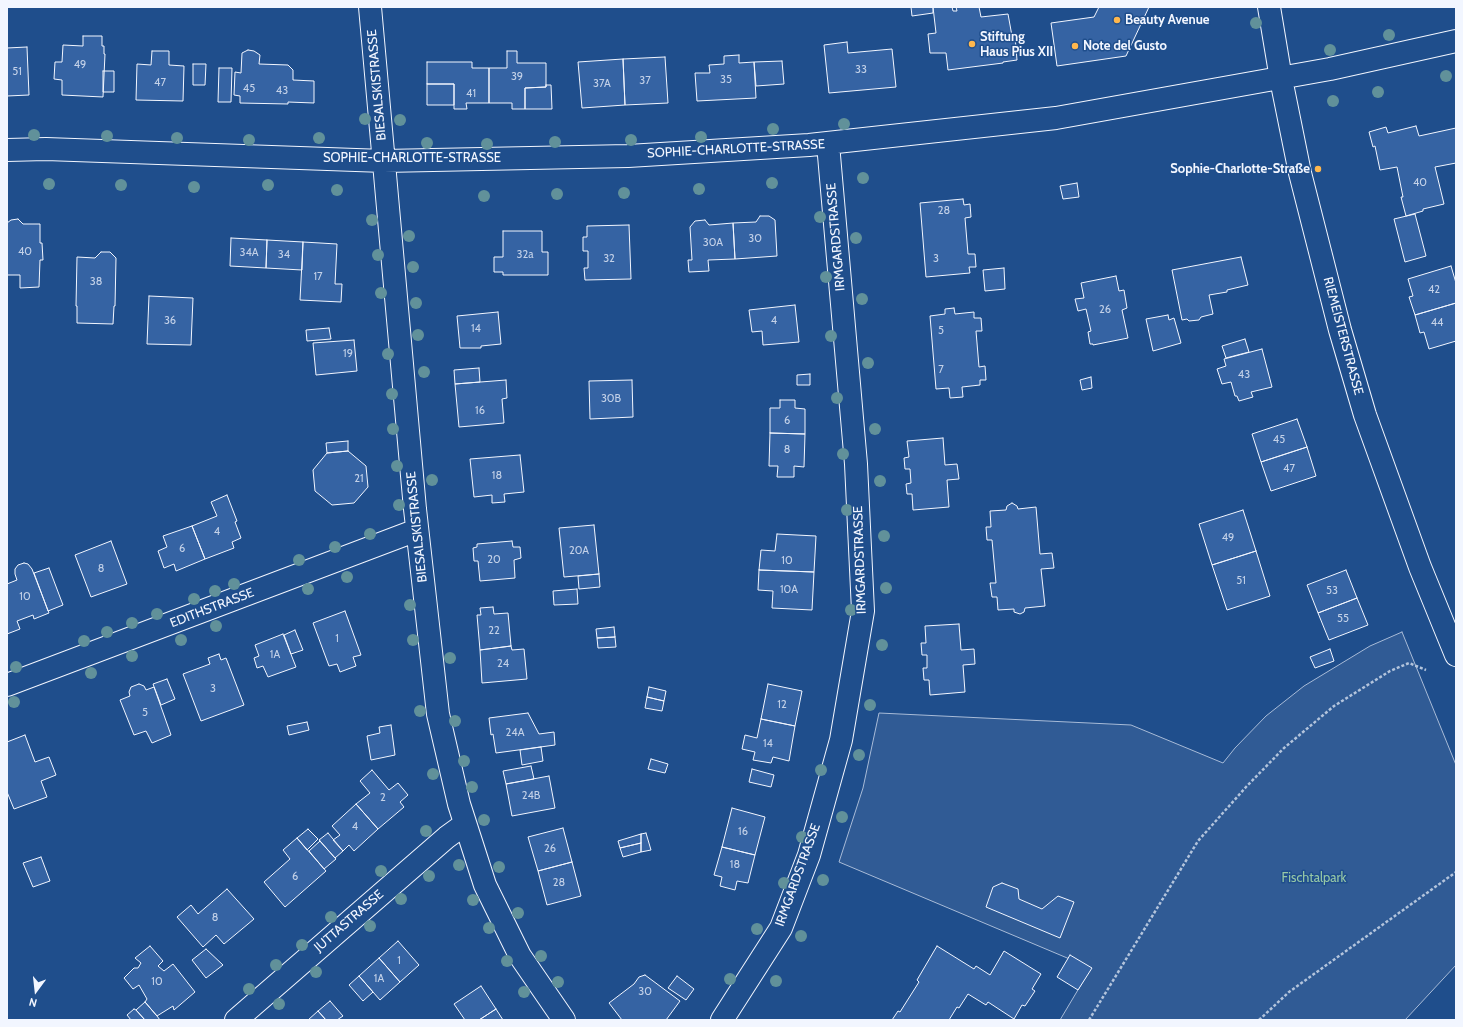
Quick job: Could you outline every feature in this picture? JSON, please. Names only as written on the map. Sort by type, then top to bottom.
[{"type":"street","name":"BIESALSKISTRASSE","points":[[370,7],[417,530],[438,714],[465,824],[485,885],[520,956],[564,1020]]},
{"type":"street","name":"RIEMEISTERSTRASSE","points":[[1268,7],[1300,172],[1340,330],[1365,416],[1420,567],[1456,655]]},
{"type":"street","name":"SOPHIE-CHARLOTTE-STRASSE","points":[[7,150],[46,148],[384,161],[628,156],[828,144],[1056,118],[1281,78],[1402,54],[1456,41]]},
{"type":"street","name":"IRMGARDSTRASSE","points":[[722,1020],[780,928],[809,855],[841,740],[863,611],[856,464],[828,144]]},
{"type":"street","name":"EDITHSTRASSE","points":[[7,685],[417,530]]},
{"type":"street","name":"JUTTASTRASSE","points":[[236,1020],[447,837],[465,824]]},
{"type":"path","points":[[1089,1020],[1198,841],[1267,765],[1284,748],[1334,706],[1390,671],[1409,663],[1426,670]]},
{"type":"path","points":[[1259,1020],[1289,992],[1456,872]]},
{"type":"shaded area","name":"Fischtalpark","points":[[1402,632],[1456,765],[1456,965],[1405,1020],[1060,1020],[1091,968],[839,862],[863,788],[879,713],[1131,725],[1223,763],[1235,748],[1266,716],[1304,686],[1370,646]]},
{"type":"building","points":[[911,7],[933,7],[933,13],[912,16]]},
{"type":"building","name":"Stiftung Haus Pius XII","points":[[933,7],[952,7],[953,11],[957,11],[956,7],[979,7],[981,17],[1008,14],[1012,36],[1015,36],[1017,60],[948,70],[946,53],[930,53],[928,34],[936,33]]},
{"type":"building","points":[[1099,7],[1149,7],[1126,56],[1057,66],[1051,23],[1094,17]]},
{"type":"building","points":[[83,36],[102,36],[102,46],[104,46],[105,54],[103,97],[62,95],[62,80],[54,79],[55,62],[62,62],[63,45],[83,46]]},
{"type":"building","points":[[847,42],[848,53],[892,49],[896,87],[829,93],[824,45]]},
{"type":"building","points":[[27,47],[29,95],[7,96],[7,48]]},
{"type":"building","points":[[248,50],[254,51],[260,55],[259,64],[288,65],[293,70],[293,80],[314,81],[314,103],[240,103],[240,96],[234,95],[235,72],[241,73],[242,53]]},
{"type":"building","points":[[152,51],[169,51],[169,65],[184,66],[183,101],[136,100],[137,64],[151,65]]},
{"type":"building","points":[[507,51],[517,51],[517,63],[546,63],[546,87],[525,88],[525,109],[512,109],[512,103],[489,103],[489,68],[507,68]]},
{"type":"building","points":[[739,55],[739,63],[754,62],[756,98],[697,101],[695,73],[710,73],[709,65],[724,64],[724,56]]},
{"type":"building","points":[[665,57],[668,103],[625,105],[623,59]]},
{"type":"building","points":[[623,59],[625,105],[582,108],[578,62]]},
{"type":"building","points":[[782,61],[784,84],[756,86],[754,62]]},
{"type":"building","points":[[427,62],[472,62],[472,68],[489,68],[489,103],[466,103],[467,109],[454,109],[454,84],[427,84]]},
{"type":"building","points":[[193,64],[206,64],[205,85],[193,85]]},
{"type":"building","points":[[219,68],[232,68],[231,102],[218,102]]},
{"type":"building","points":[[103,71],[114,71],[114,92],[103,92]]},
{"type":"building","points":[[427,84],[454,84],[454,105],[427,105]]},
{"type":"building","points":[[546,85],[551,85],[552,109],[525,109],[525,88],[546,87]]},
{"type":"building","points":[[1416,126],[1419,136],[1456,128],[1456,163],[1435,167],[1444,204],[1423,209],[1423,211],[1406,216],[1401,197],[1403,197],[1397,167],[1380,170],[1375,146],[1373,147],[1369,132],[1386,127],[1388,133]]},
{"type":"building","points":[[1077,183],[1079,197],[1063,199],[1060,186]]},
{"type":"building","points":[[963,199],[964,205],[970,204],[971,217],[965,218],[968,254],[975,254],[976,267],[969,267],[970,273],[926,277],[920,203]]},
{"type":"building","points":[[1415,214],[1426,256],[1405,262],[1394,219]]},
{"type":"building","points":[[760,216],[769,216],[775,220],[777,256],[735,259],[733,223],[756,222]]},
{"type":"building","points":[[18,219],[23,224],[40,224],[40,243],[42,243],[43,260],[40,260],[39,287],[20,288],[20,275],[7,275],[7,223],[11,220]]},
{"type":"building","points":[[705,220],[709,225],[733,223],[735,259],[708,260],[709,271],[689,272],[688,260],[692,260],[690,227],[695,221]]},
{"type":"building","points":[[629,225],[631,279],[585,280],[584,268],[588,268],[588,251],[583,251],[583,237],[587,237],[587,226]]},
{"type":"building","points":[[503,231],[542,231],[542,252],[548,252],[548,275],[503,275],[503,272],[494,272],[494,257],[503,257]]},
{"type":"building","points":[[231,238],[267,240],[266,268],[230,266]]},
{"type":"building","points":[[267,240],[303,242],[302,270],[266,268]]},
{"type":"building","points":[[303,242],[337,244],[335,284],[342,284],[341,302],[300,300]]},
{"type":"building","points":[[101,252],[110,252],[116,258],[113,324],[77,323],[77,257],[95,258]]},
{"type":"building","points":[[1241,257],[1248,285],[1227,290],[1227,292],[1209,295],[1213,314],[1201,317],[1199,320],[1182,320],[1172,270]]},
{"type":"building","points":[[1451,266],[1456,283],[1456,303],[1415,315],[1409,297],[1413,296],[1408,279]]},
{"type":"building","points":[[1004,268],[1005,289],[985,291],[983,270]]},
{"type":"building","points":[[1116,276],[1119,291],[1124,290],[1127,308],[1122,310],[1128,338],[1093,345],[1090,344],[1088,332],[1091,331],[1086,309],[1078,311],[1075,299],[1084,298],[1081,283]]},
{"type":"building","points":[[149,296],[193,298],[191,345],[147,344]]},
{"type":"building","points":[[1456,303],[1456,341],[1429,349],[1424,332],[1420,333],[1415,315]]},
{"type":"building","points":[[795,305],[799,342],[763,345],[762,331],[752,332],[749,310]]},
{"type":"building","points":[[954,308],[955,314],[974,312],[974,318],[981,318],[982,331],[976,331],[979,367],[985,366],[986,380],[980,380],[980,385],[962,387],[963,397],[950,398],[949,388],[936,389],[930,316],[945,314],[945,309]]},
{"type":"building","points":[[498,312],[501,344],[481,346],[481,348],[460,348],[457,316]]},
{"type":"building","points":[[1168,315],[1169,320],[1174,318],[1181,343],[1153,351],[1146,319]]},
{"type":"building","points":[[329,328],[331,339],[307,341],[306,330]]},
{"type":"building","points":[[1245,339],[1249,352],[1226,358],[1222,346]]},
{"type":"building","points":[[354,340],[357,371],[316,375],[313,343]]},
{"type":"building","points":[[1262,349],[1272,387],[1251,392],[1253,397],[1239,401],[1237,396],[1235,396],[1231,382],[1222,384],[1217,369],[1226,366],[1224,359]]},
{"type":"building","points":[[479,368],[480,382],[455,384],[454,370]]},
{"type":"building","points":[[810,374],[810,385],[797,385],[797,375]]},
{"type":"building","points":[[1091,377],[1092,388],[1082,390],[1080,380]]},
{"type":"building","points":[[506,380],[507,398],[502,399],[504,423],[459,427],[455,384]]},
{"type":"building","points":[[632,380],[633,417],[590,419],[589,381]]},
{"type":"building","points":[[780,400],[795,400],[795,408],[805,409],[805,434],[770,433],[770,408],[780,408]]},
{"type":"building","points":[[1297,419],[1307,447],[1261,462],[1252,434]]},
{"type":"building","points":[[770,433],[805,434],[804,467],[794,466],[794,477],[777,477],[778,466],[769,466]]},
{"type":"building","points":[[943,438],[945,465],[957,464],[959,479],[947,480],[949,507],[913,510],[912,494],[907,494],[906,484],[911,483],[910,469],[905,469],[904,458],[909,457],[907,441]]},
{"type":"building","points":[[348,441],[348,451],[327,453],[326,443]]},
{"type":"building","points":[[1307,447],[1316,476],[1271,491],[1261,462]]},
{"type":"building","points":[[348,451],[366,466],[368,487],[354,503],[332,505],[315,491],[313,470],[327,453]]},
{"type":"building","points":[[520,455],[524,492],[504,494],[505,502],[492,503],[492,495],[474,497],[470,459]]},
{"type":"building","points":[[227,495],[237,521],[235,522],[241,538],[232,542],[234,548],[205,559],[192,526],[217,516],[211,502]]},
{"type":"building","points":[[1012,503],[1017,506],[1018,509],[1036,507],[1040,554],[1052,553],[1054,568],[1041,569],[1045,606],[1025,608],[1024,612],[1020,614],[1014,612],[1014,609],[998,610],[997,597],[992,597],[990,583],[996,583],[992,540],[987,540],[986,527],[991,527],[990,511],[1006,510],[1007,506]]},
{"type":"building","points":[[1243,510],[1256,551],[1212,565],[1199,524]]},
{"type":"building","points":[[594,525],[599,574],[564,577],[559,528]]},
{"type":"building","points":[[192,526],[205,559],[176,571],[174,564],[164,568],[158,551],[167,547],[163,536]]},
{"type":"building","points":[[777,534],[816,536],[814,572],[759,570],[761,550],[775,551]]},
{"type":"building","points":[[111,541],[127,584],[91,597],[75,555]]},
{"type":"building","points":[[512,541],[513,547],[520,547],[521,558],[514,560],[515,578],[480,581],[478,561],[474,561],[473,548],[477,547],[477,544]]},
{"type":"building","points":[[1256,551],[1270,596],[1227,610],[1212,565]]},
{"type":"building","points":[[24,563],[28,564],[32,569],[49,613],[34,619],[33,615],[17,621],[20,629],[7,634],[7,584],[17,580],[15,569],[18,565]]},
{"type":"building","points":[[49,568],[63,605],[48,611],[34,573]]},
{"type":"building","points":[[759,570],[814,572],[812,610],[772,608],[773,591],[758,590]]},
{"type":"building","points":[[1346,570],[1357,598],[1318,613],[1307,585]]},
{"type":"building","points":[[599,574],[600,587],[579,589],[578,576]]},
{"type":"building","points":[[577,589],[578,604],[554,605],[553,591]]},
{"type":"building","points":[[1357,598],[1368,625],[1329,640],[1318,613]]},
{"type":"building","points":[[493,607],[494,614],[508,613],[511,646],[480,650],[477,615],[481,615],[480,608]]},
{"type":"building","points":[[345,611],[361,655],[353,657],[356,666],[340,672],[337,664],[329,666],[313,623]]},
{"type":"building","points":[[959,624],[961,650],[974,649],[975,664],[963,665],[965,692],[930,695],[929,680],[924,680],[923,668],[927,668],[927,655],[922,655],[921,643],[926,643],[925,626]]},
{"type":"building","points":[[614,627],[615,637],[597,638],[596,629]]},
{"type":"building","points":[[295,630],[303,650],[291,654],[284,635]]},
{"type":"building","points":[[283,634],[296,667],[268,677],[263,666],[257,668],[254,658],[259,656],[255,645]]},
{"type":"building","points":[[615,637],[616,647],[598,648],[597,638]]},
{"type":"building","points":[[511,646],[512,650],[524,649],[527,679],[482,683],[480,650]]},
{"type":"building","points":[[1330,649],[1334,661],[1315,668],[1310,657]]},
{"type":"building","points":[[219,654],[221,660],[226,658],[244,705],[201,721],[183,674],[210,664],[208,658]]},
{"type":"building","points":[[167,679],[175,699],[161,705],[153,684]]},
{"type":"building","points":[[139,684],[144,686],[146,690],[154,687],[171,735],[152,743],[146,731],[134,735],[120,700],[130,696],[129,692],[131,687]]},
{"type":"building","points":[[768,684],[802,691],[795,726],[761,719]]},
{"type":"building","points":[[649,687],[666,691],[664,701],[647,697]]},
{"type":"building","points":[[647,697],[664,701],[662,711],[645,708]]},
{"type":"building","points":[[528,713],[539,734],[554,732],[555,745],[496,753],[493,734],[491,735],[489,718]]},
{"type":"building","points":[[761,719],[795,726],[789,761],[773,757],[771,763],[753,760],[755,752],[742,749],[745,735],[757,738]]},
{"type":"building","points":[[307,722],[309,730],[289,735],[287,726]]},
{"type":"building","points":[[391,725],[395,755],[371,760],[367,736],[380,733],[379,727]]},
{"type":"building","points":[[25,735],[35,762],[49,757],[56,775],[41,781],[47,797],[14,809],[7,792],[7,742]]},
{"type":"building","points":[[541,747],[543,761],[522,765],[520,750]]},
{"type":"building","points":[[651,759],[668,764],[665,773],[648,769]]},
{"type":"building","points":[[531,766],[534,779],[506,784],[503,771]]},
{"type":"building","points":[[752,769],[774,775],[771,787],[749,782]]},
{"type":"building","points":[[372,770],[389,790],[398,783],[408,795],[400,802],[404,807],[378,829],[356,804],[370,793],[360,781]]},
{"type":"building","points":[[549,776],[555,808],[512,816],[506,784]]},
{"type":"building","points":[[356,804],[378,829],[354,851],[349,845],[343,851],[333,840],[340,835],[332,826]]},
{"type":"building","points":[[732,808],[765,817],[755,855],[722,847]]},
{"type":"building","points":[[563,828],[572,862],[538,871],[528,837]]},
{"type":"building","points":[[308,829],[318,839],[307,850],[297,838]]},
{"type":"building","points":[[328,833],[343,851],[335,858],[319,840]]},
{"type":"building","points":[[646,833],[651,850],[641,852],[641,834]]},
{"type":"building","points":[[641,834],[641,843],[620,848],[618,841]]},
{"type":"building","points":[[297,838],[326,871],[285,907],[264,882],[290,859],[283,850]]},
{"type":"building","points":[[320,841],[336,859],[324,869],[309,851]]},
{"type":"building","points":[[641,843],[641,852],[623,857],[620,848]]},
{"type":"building","points":[[722,847],[755,855],[748,883],[737,881],[735,890],[720,886],[722,877],[714,875]]},
{"type":"building","points":[[41,857],[50,881],[33,887],[23,863]]},
{"type":"building","points":[[572,862],[581,896],[547,905],[538,871]]},
{"type":"building","points":[[1002,883],[1018,889],[1019,899],[1042,909],[1058,896],[1074,902],[1060,938],[986,907],[993,887]]},
{"type":"building","points":[[227,889],[254,919],[224,944],[216,935],[203,947],[177,917],[191,905],[198,914]]},
{"type":"building","points":[[398,941],[419,965],[400,982],[379,958]]},
{"type":"building","points":[[150,946],[163,961],[158,966],[164,971],[173,964],[195,992],[174,1010],[173,1006],[157,1016],[145,1002],[147,999],[139,985],[133,989],[124,978],[134,968],[138,968],[141,963],[135,958]]},
{"type":"building","points":[[937,946],[974,969],[976,966],[990,975],[1004,951],[1041,974],[1032,989],[1035,991],[1025,1006],[1022,1005],[1014,1019],[988,1002],[986,1005],[968,994],[959,1008],[957,1007],[949,1020],[892,1020],[898,1011],[900,1012],[919,982],[917,980]]},
{"type":"building","points":[[206,949],[223,965],[206,978],[192,960]]},
{"type":"building","points":[[1070,955],[1092,968],[1078,990],[1057,977]]},
{"type":"building","points":[[379,958],[400,982],[380,1000],[359,976]]},
{"type":"building","points":[[645,975],[680,1001],[666,1020],[622,1020],[609,1003],[634,984],[639,977]]},
{"type":"building","points":[[359,976],[373,992],[363,1001],[349,985]]},
{"type":"building","points":[[677,976],[694,989],[686,1000],[668,988]]},
{"type":"building","points":[[481,986],[496,1009],[479,1020],[465,1020],[454,1004]]},
{"type":"building","points":[[330,1001],[343,1016],[337,1020],[326,1020],[318,1011]]},
{"type":"building","points":[[145,1002],[160,1020],[145,1020],[136,1010]]},
{"type":"building","points":[[134,1009],[145,1020],[131,1020],[127,1015]]},
{"type":"building","points":[[496,1009],[503,1020],[479,1020]]},
{"type":"building","points":[[318,1011],[326,1020],[308,1020]]},
{"type":"place","name":"Beauty Avenue","points":[[1117,20]]},
{"type":"place","name":"Stiftung Haus Pius XII","points":[[972,44]]},
{"type":"place","name":"Note del Gusto","points":[[1075,46]]},
{"type":"place","name":"Sophie-Charlotte-Straße","points":[[1318,169]]}]
